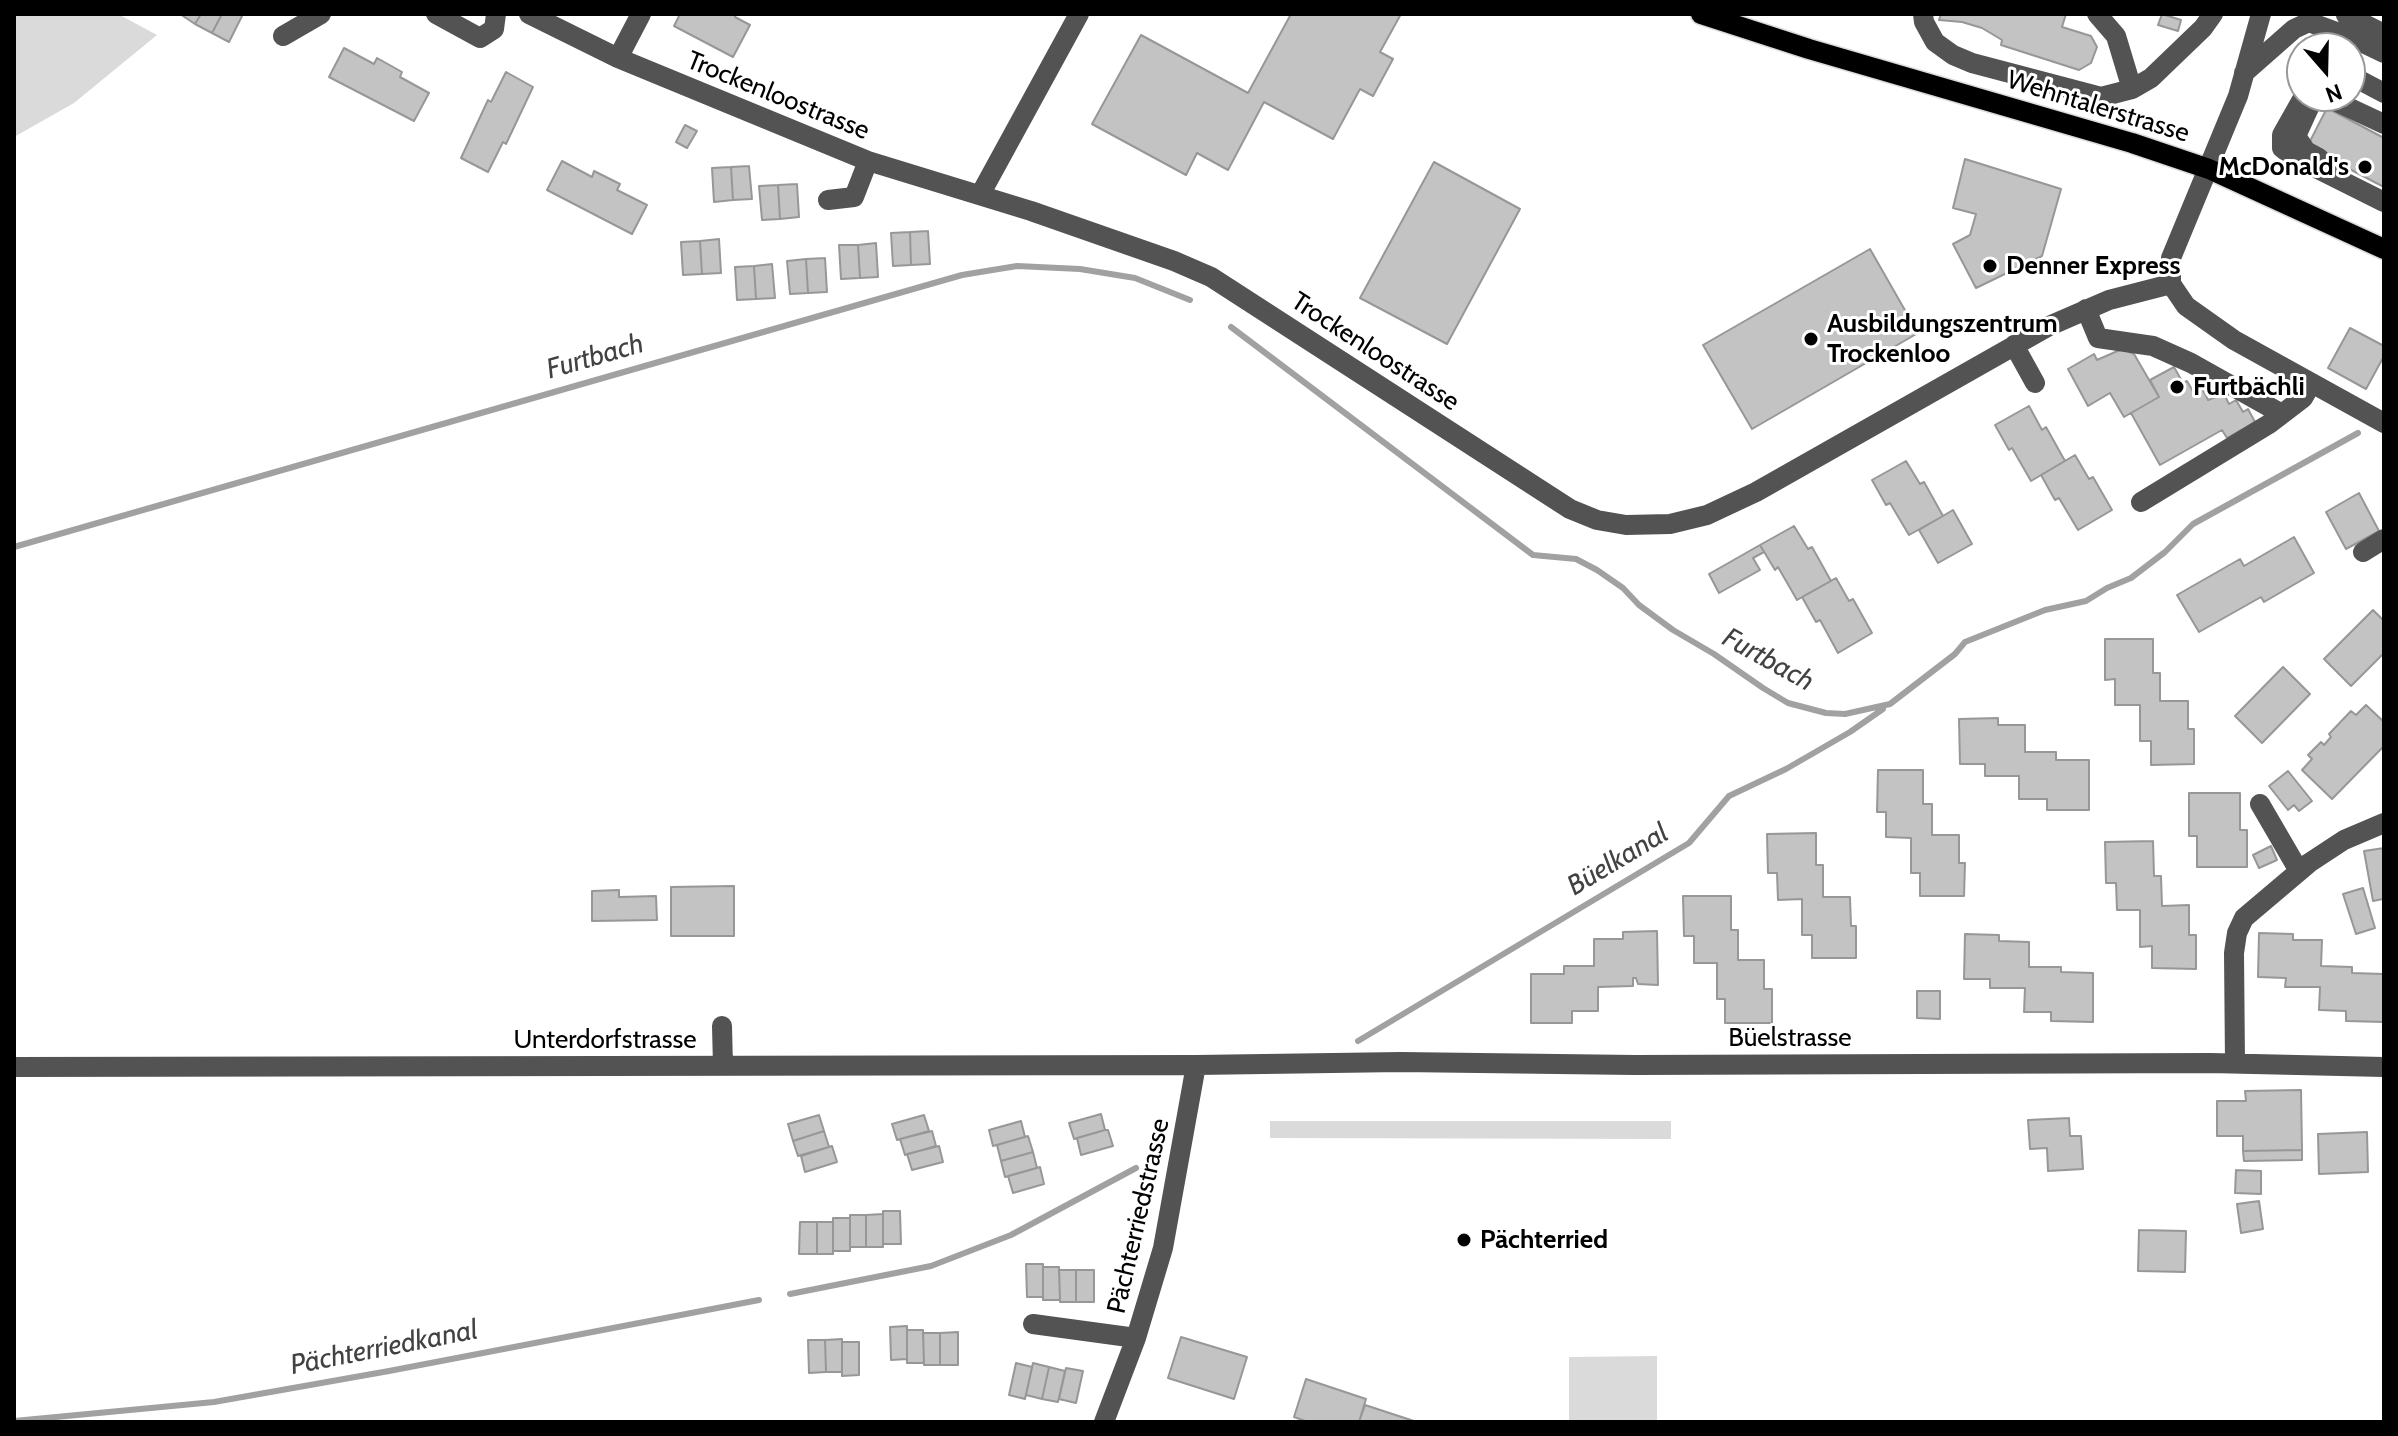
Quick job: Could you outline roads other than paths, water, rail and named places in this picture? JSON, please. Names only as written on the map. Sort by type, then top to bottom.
[{"type":"main road","name":"Wehntalerstrasse","points":[[1701,14],[2209,169]]},
{"type":"main road","points":[[2209,169],[2384,249]]},
{"type":"street","points":[[283,36],[321,14]]},
{"type":"street","points":[[436,14],[480,38],[494,29],[496,14]]},
{"type":"street","name":"Trockenloostrasse","points":[[529,14],[618,58],[868,161],[980,195],[1174,261],[1211,277],[1570,509],[1597,520],[1626,525],[1670,524],[1707,515],[1756,492],[2014,345],[2086,309],[2171,284]]},
{"type":"street","points":[[618,58],[641,14]]},
{"type":"street","points":[[980,195],[1079,14]]},
{"type":"street","points":[[1923,14],[1935,42],[1953,55],[1972,63],[2101,97],[2132,89],[2167,65],[2213,14]]},
{"type":"street","points":[[2097,14],[2116,36],[2132,89]]},
{"type":"street","points":[[2209,169],[2244,73],[2261,14]]},
{"type":"street","points":[[2346,14],[2384,34]]},
{"type":"street","points":[[2244,73],[2294,29],[2317,18],[2384,53]]},
{"type":"street","points":[[2366,83],[2384,93]]},
{"type":"street","points":[[2295,112],[2282,135],[2282,148],[2292,156],[2384,201]]},
{"type":"street","points":[[2306,112],[2296,136],[2300,145],[2373,186],[2384,201]]},
{"type":"street","points":[[2358,112],[2384,124]]},
{"type":"street","points":[[828,200],[854,197],[868,161]]},
{"type":"street","name":"Wehntalerstrasse","points":[[2171,284],[2171,258],[2209,169]]},
{"type":"street","points":[[2171,284],[2193,312],[2234,340],[2383,421]]},
{"type":"street","points":[[2086,309],[2098,338],[2153,346],[2191,363],[2282,414]]},
{"type":"street","points":[[2014,345],[2035,383]]},
{"type":"street","points":[[2141,502],[2282,414],[2303,398],[2311,384]]},
{"type":"street","points":[[2363,552],[2384,539]]},
{"type":"street","points":[[2260,804],[2299,871]]},
{"type":"street","points":[[2235,1063],[2234,953],[2237,933],[2244,918],[2299,871],[2344,840],[2384,823]]},
{"type":"street","points":[[722,1026],[723,1066]]},
{"type":"street","name":"Büelstrasse","points":[[1196,1065],[1401,1062],[1635,1065],[2235,1063],[2384,1067]]},
{"type":"street","name":"Unterdorfstrasse","points":[[14,1067],[1196,1065]]},
{"type":"street","name":"Pächterriedstrasse","points":[[1104,1422],[1136,1338],[1163,1248],[1196,1065]]},
{"type":"street","points":[[1033,1324],[1136,1338]]},
{"type":"waterway","name":"Furtbach","points":[[14,547],[962,275],[1017,266],[1080,269],[1135,278],[1190,300]]},
{"type":"waterway","name":"Furtbach","points":[[1231,327],[1533,555],[1576,559],[1597,570],[1673,630],[1763,688],[1788,703],[1826,713],[1845,714],[1890,704],[1955,654],[1965,642],[2045,610],[2086,601],[2131,578],[2165,552],[2193,524],[2358,433]]},
{"type":"waterway","name":"Büelkanal","points":[[1358,1041],[1689,843],[1729,796],[1786,769],[1883,709]]},
{"type":"waterway","name":"Pächterriedkanal","points":[[790,1294],[931,1266],[1011,1235],[1136,1168]]},
{"type":"waterway","name":"Pächterriedkanal","points":[[14,1421],[214,1402],[759,1300]]},
{"type":"place","name":"McDonald's","points":[[2365,167]]},
{"type":"place","name":"Denner Express","points":[[1990,266]]},
{"type":"place","name":"Ausbildungszentrum Trockenloo","points":[[1811,339]]},
{"type":"place","name":"Furtbächli","points":[[2177,387]]},
{"type":"place","name":"Pächterried","points":[[1464,1240]]}]
